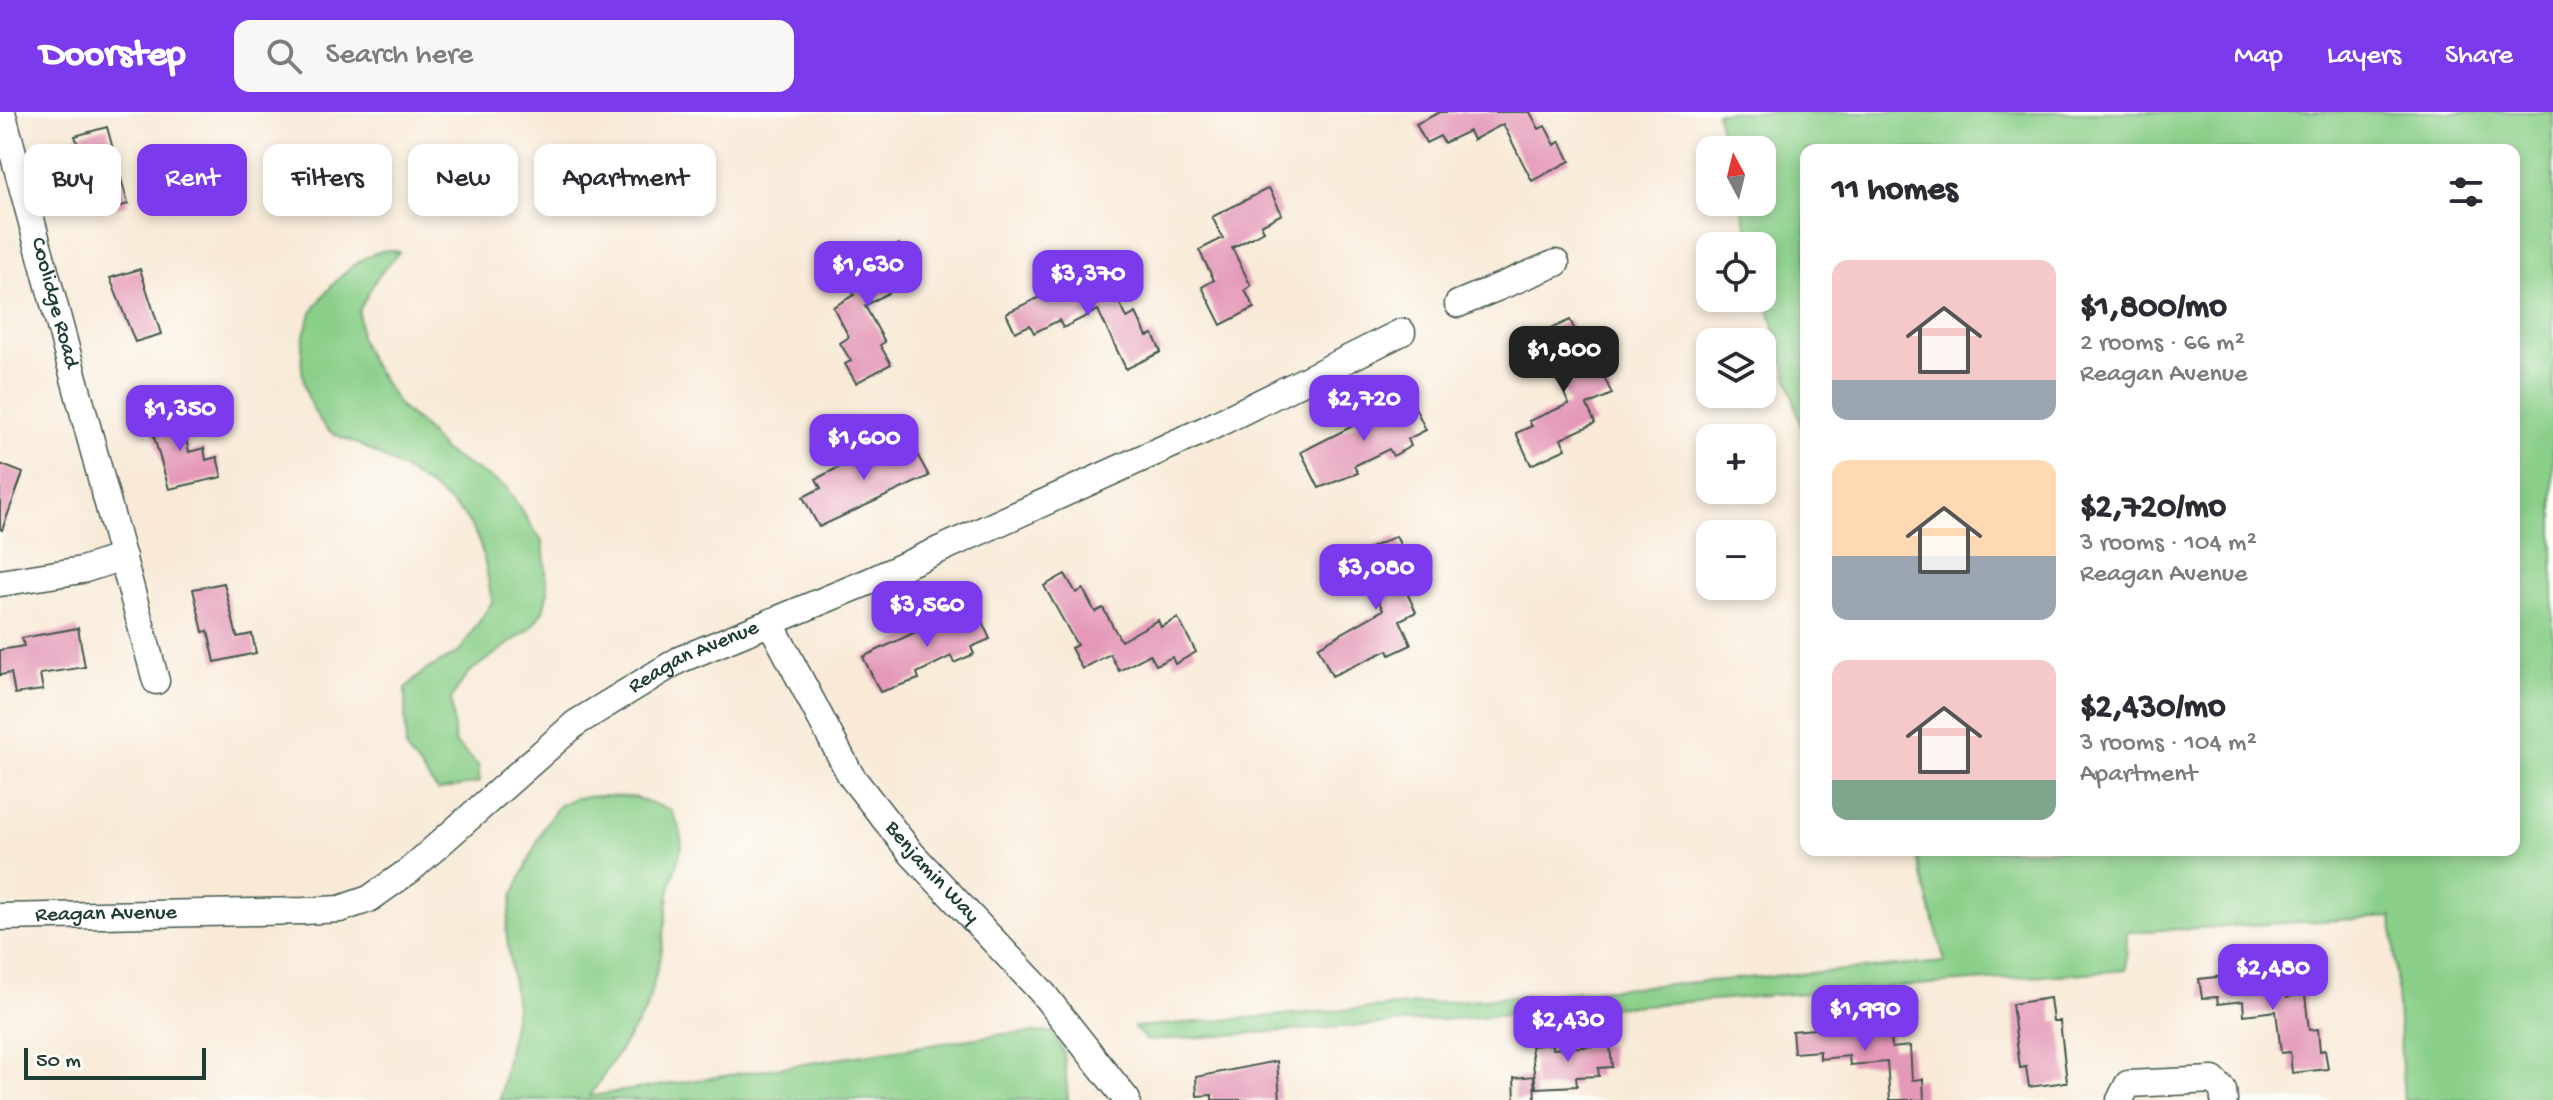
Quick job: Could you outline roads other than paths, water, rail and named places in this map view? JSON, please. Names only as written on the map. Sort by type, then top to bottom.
[{"type":"street","name":"Coolidge Road","points":[[2,112],[156,681]]},
{"type":"street","points":[[1458,304],[1556,263]]},
{"type":"street","name":"Reagan Avenue","points":[[0,917],[304,911],[340,909],[369,899],[421,860],[576,723],[679,660],[1211,427],[1402,332]]},
{"type":"street","points":[[0,583],[82,570],[123,557]]},
{"type":"street","name":"Benjamin Way","points":[[770,622],[851,776],[912,854],[1041,991],[1127,1100]]},
{"type":"street","points":[[2120,1100],[2128,1084],[2213,1080],[2223,1090],[2224,1100]]}]
